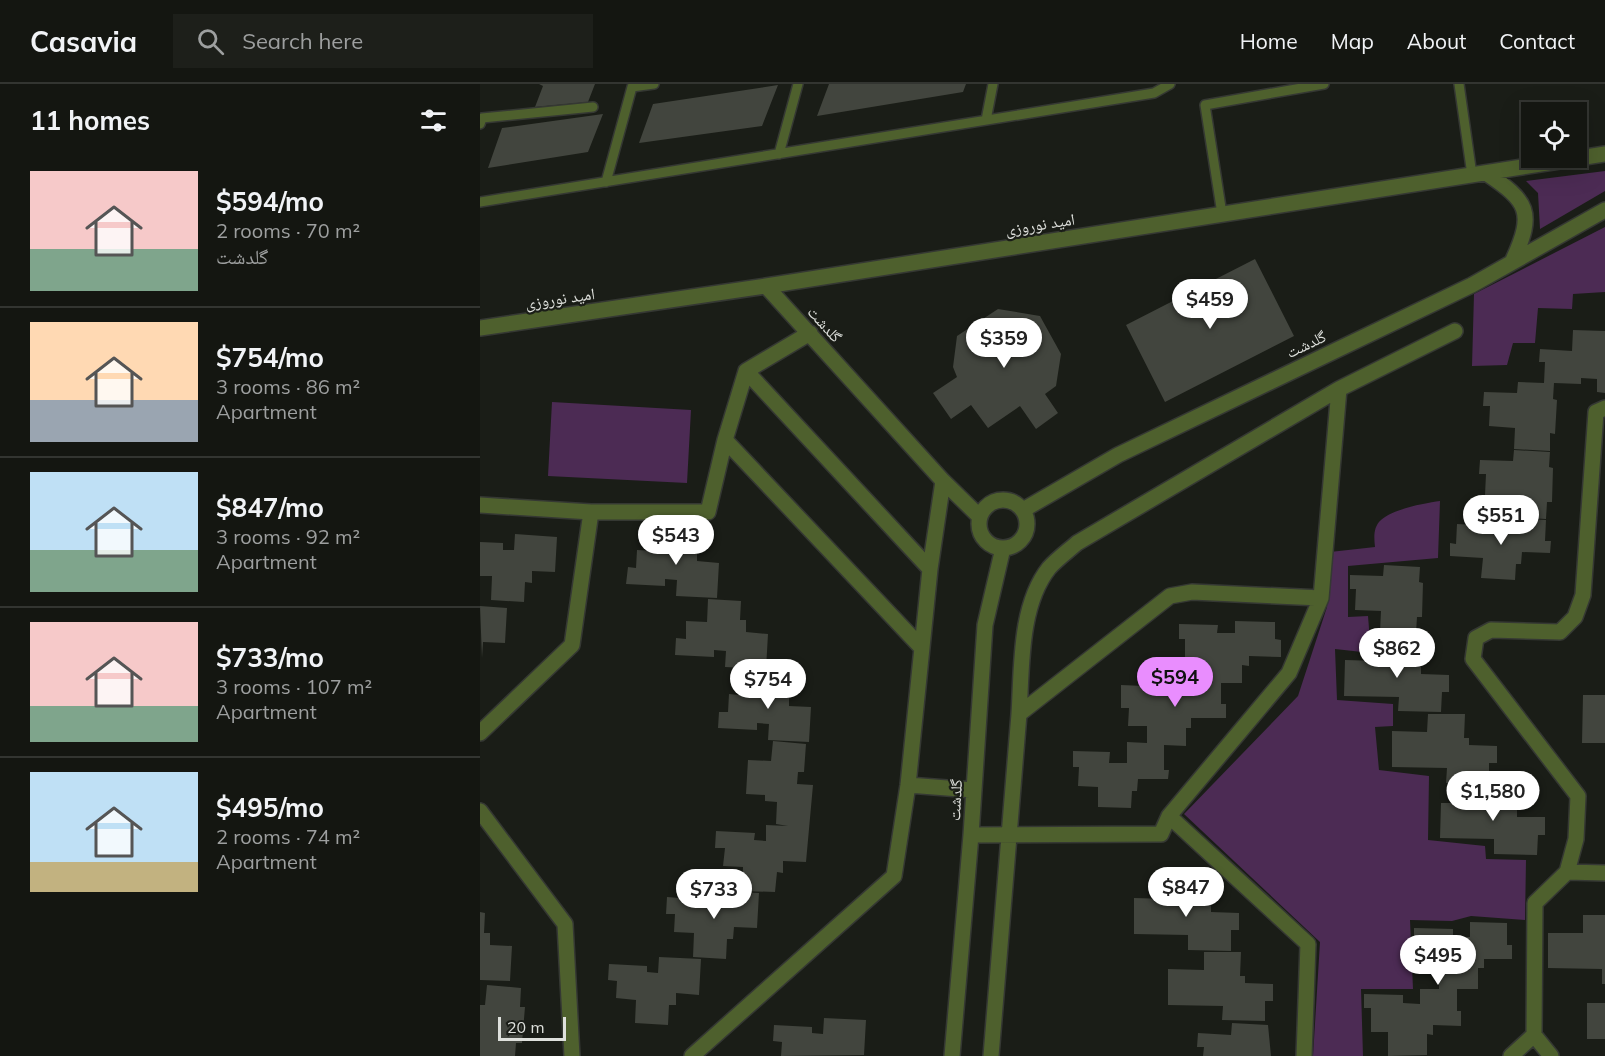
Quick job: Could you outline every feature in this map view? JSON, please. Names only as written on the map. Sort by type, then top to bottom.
[{"type":"street","name":"امید نوروزی","points":[[480,328],[766,286],[1605,154]]},
{"type":"street","points":[[1479,174],[1511,191],[1524,208],[1526,227],[1513,260]]},
{"type":"street","name":"گلدشت","points":[[1023,510],[1118,455],[1472,285],[1605,210]]},
{"type":"street","name":"گلدشت","points":[[766,286],[943,481],[980,517]]},
{"type":"street","points":[[991,1056],[1010,835],[1023,634],[1037,591],[1049,568],[1077,543],[1339,389],[1455,331]]},
{"type":"street","points":[[480,505],[591,512],[708,512],[725,440],[746,371],[810,333]]},
{"type":"street","points":[[746,371],[930,569]]},
{"type":"street","points":[[971,834],[1161,834],[1168,816],[1289,673],[1321,598],[1339,389]]},
{"type":"street","points":[[1551,1056],[1534,1035],[1535,903],[1567,872],[1576,839],[1578,796],[1473,659],[1476,638],[1491,630],[1560,632],[1575,617],[1583,595],[1596,412],[1605,408]]},
{"type":"street","points":[[725,440],[920,646]]},
{"type":"street","points":[[692,1056],[894,876],[908,785],[920,646],[943,481]]},
{"type":"street","points":[[996,501],[1011,501],[1023,510],[1027,525],[1023,539],[1011,547],[1003,548],[996,547],[984,538],[979,525],[980,517],[984,510],[996,501]]},
{"type":"street","points":[[480,733],[572,645],[591,512]]},
{"type":"street","name":"گلدشت","points":[[952,1056],[986,625],[1003,548]]},
{"type":"street","points":[[1019,714],[1170,596],[1192,592],[1321,598]]},
{"type":"street","points":[[908,785],[973,790]]},
{"type":"street","points":[[480,811],[565,924],[572,1056]]},
{"type":"street","points":[[1168,816],[1308,944],[1304,1056]]},
{"type":"street","points":[[1567,872],[1605,873]]},
{"type":"street","points":[[1511,1056],[1534,1035]]},
{"type":"lane","points":[[606,182],[632,87],[654,84]]},
{"type":"lane","points":[[779,154],[798,84]]},
{"type":"lane","points":[[986,120],[993,84]]},
{"type":"lane","points":[[480,202],[1154,93],[1170,84]]},
{"type":"lane","points":[[1222,214],[1206,105],[1324,84]]},
{"type":"lane","points":[[1459,84],[1479,174]]},
{"type":"lane","points":[[480,124],[482,117],[593,107]]},
{"type":"shaded area","points":[[1605,171],[1605,191],[1540,229],[1538,193],[1526,181]]},
{"type":"shaded area","points":[[1605,227],[1605,292],[1573,294],[1572,309],[1538,308],[1535,343],[1513,343],[1507,365],[1472,366],[1474,294]]},
{"type":"shaded area","points":[[552,402],[691,410],[687,483],[548,476]]},
{"type":"shaded area","points":[[1440,501],[1438,558],[1348,566],[1348,617],[1368,616],[1371,653],[1335,649],[1337,700],[1393,704],[1393,726],[1375,727],[1379,770],[1429,776],[1428,840],[1485,846],[1486,859],[1526,860],[1525,920],[1471,916],[1452,921],[1410,920],[1413,989],[1361,989],[1363,1056],[1313,1056],[1320,942],[1184,814],[1298,696],[1327,607],[1330,552],[1375,547],[1375,529],[1386,516],[1409,507]]},
{"type":"building","points":[[539,84],[595,84],[588,102],[535,107],[543,86]]},
{"type":"building","points":[[829,84],[966,84],[963,92],[817,116]]},
{"type":"building","points":[[778,85],[762,126],[639,143],[653,104]]},
{"type":"building","points":[[603,114],[588,152],[488,168],[502,128]]},
{"type":"building","points":[[1255,259],[1294,336],[1165,402],[1126,325]]},
{"type":"building","points":[[998,309],[1040,316],[1061,354],[1056,386],[1045,394],[1058,413],[1036,429],[1020,406],[988,428],[971,405],[951,419],[933,393],[957,377],[953,367],[957,336]]},
{"type":"building","points":[[1573,330],[1605,331],[1605,393],[1597,392],[1597,379],[1581,378],[1581,384],[1554,383],[1553,399],[1557,400],[1555,434],[1550,433],[1550,451],[1514,449],[1515,428],[1489,426],[1490,406],[1483,406],[1484,392],[1517,393],[1518,382],[1544,383],[1545,362],[1539,362],[1540,349],[1572,351]]},
{"type":"building","points":[[1514,450],[1550,452],[1549,467],[1553,468],[1552,502],[1547,502],[1546,519],[1510,517],[1511,496],[1485,495],[1486,474],[1479,474],[1480,460],[1513,461]]},
{"type":"building","points":[[1510,518],[1546,520],[1545,541],[1551,541],[1550,553],[1522,552],[1521,564],[1516,564],[1515,580],[1481,578],[1483,558],[1450,556],[1450,543],[1456,544],[1457,524],[1494,526],[1493,531],[1509,532]]},
{"type":"building","points":[[659,528],[692,529],[691,549],[697,549],[697,561],[719,563],[717,598],[676,596],[677,580],[665,579],[665,586],[626,584],[628,567],[636,568],[637,550],[657,551]]},
{"type":"building","points":[[515,534],[557,537],[555,572],[532,571],[532,583],[525,582],[524,602],[491,600],[492,576],[480,576],[480,542],[503,543],[503,550],[514,550]]},
{"type":"building","points":[[1384,565],[1420,567],[1419,582],[1423,583],[1422,617],[1417,617],[1416,633],[1380,632],[1381,611],[1355,610],[1356,589],[1350,589],[1350,575],[1383,576]]},
{"type":"building","points":[[708,599],[741,601],[740,620],[746,620],[746,632],[768,634],[766,669],[725,667],[726,651],[714,650],[714,657],[675,655],[676,638],[686,639],[686,621],[707,622]]},
{"type":"building","points":[[480,606],[507,608],[505,643],[483,642],[482,658]]},
{"type":"building","points":[[1235,621],[1275,622],[1275,639],[1281,640],[1281,657],[1249,656],[1249,666],[1242,665],[1242,683],[1221,683],[1221,704],[1226,704],[1226,718],[1191,718],[1191,728],[1186,728],[1186,746],[1164,745],[1164,770],[1169,770],[1168,779],[1138,779],[1137,791],[1132,791],[1131,808],[1098,807],[1098,787],[1078,786],[1079,767],[1073,767],[1073,751],[1110,752],[1109,763],[1127,763],[1127,742],[1147,743],[1147,726],[1128,726],[1129,708],[1121,708],[1121,685],[1168,687],[1168,697],[1182,697],[1182,680],[1204,680],[1204,660],[1185,660],[1185,639],[1179,639],[1179,624],[1218,625],[1217,633],[1235,633]]},
{"type":"building","points":[[1380,643],[1417,643],[1416,667],[1421,667],[1421,674],[1449,675],[1449,692],[1442,692],[1441,712],[1398,711],[1399,697],[1344,696],[1345,660],[1380,661]]},
{"type":"building","points":[[751,672],[784,673],[783,693],[789,694],[789,706],[811,707],[809,742],[768,740],[769,724],[757,723],[757,730],[718,728],[719,712],[728,712],[729,694],[749,696]]},
{"type":"building","points":[[1583,695],[1605,695],[1605,743],[1582,743]]},
{"type":"building","points":[[1428,714],[1465,714],[1464,738],[1469,738],[1469,745],[1497,746],[1497,763],[1489,763],[1489,784],[1446,783],[1447,768],[1392,767],[1392,731],[1427,732]]},
{"type":"building","points":[[773,741],[806,744],[804,772],[798,772],[797,784],[813,785],[806,862],[783,861],[783,873],[777,872],[775,892],[742,891],[743,867],[723,866],[725,848],[715,848],[716,831],[755,833],[754,840],[766,841],[766,825],[788,826],[776,824],[777,802],[765,801],[765,795],[746,794],[748,760],[771,761]]},
{"type":"building","points":[[1476,785],[1513,786],[1512,810],[1517,810],[1517,817],[1545,817],[1545,835],[1538,835],[1537,855],[1494,854],[1494,839],[1440,838],[1441,803],[1476,803]]},
{"type":"building","points":[[1170,881],[1206,881],[1206,905],[1211,905],[1211,912],[1239,913],[1239,930],[1231,930],[1231,951],[1188,950],[1188,935],[1134,934],[1134,898],[1169,899]]},
{"type":"building","points":[[717,891],[759,893],[757,928],[734,927],[733,939],[727,939],[726,959],[693,957],[694,933],[674,932],[675,914],[666,914],[667,897],[705,900],[705,906],[716,907]]},
{"type":"building","points":[[480,912],[485,913],[484,933],[490,933],[490,945],[512,946],[510,981],[480,980]]},
{"type":"building","points":[[1583,915],[1605,915],[1605,984],[1602,984],[1602,969],[1548,968],[1548,933],[1583,933]]},
{"type":"building","points":[[1470,922],[1507,923],[1507,945],[1512,945],[1512,959],[1484,959],[1484,968],[1478,968],[1478,989],[1457,989],[1457,1011],[1461,1011],[1461,1026],[1433,1025],[1433,1035],[1427,1034],[1427,1055],[1388,1056],[1388,1032],[1371,1032],[1371,1008],[1364,1008],[1364,994],[1403,995],[1403,1003],[1420,1004],[1420,989],[1439,989],[1439,966],[1421,966],[1422,942],[1414,942],[1414,928],[1453,929],[1453,937],[1470,937]]},
{"type":"building","points":[[1204,952],[1241,952],[1240,976],[1245,976],[1245,983],[1273,984],[1273,1001],[1265,1001],[1265,1021],[1222,1020],[1223,1006],[1168,1005],[1168,969],[1204,970]]},
{"type":"building","points":[[659,957],[701,959],[699,995],[676,993],[676,1005],[669,1005],[668,1025],[635,1023],[636,1000],[616,998],[617,981],[608,980],[609,964],[647,966],[647,972],[658,973]]},
{"type":"building","points":[[487,985],[521,988],[520,1007],[525,1007],[522,1043],[516,1043],[515,1056],[480,1056],[480,1005],[485,1005]]},
{"type":"building","points":[[1587,1003],[1605,1003],[1605,1039],[1587,1039]]},
{"type":"building","points":[[824,1018],[866,1020],[864,1055],[781,1056],[782,1042],[773,1041],[774,1025],[812,1027],[812,1033],[823,1034]]},
{"type":"building","points":[[1232,1023],[1268,1025],[1271,1056],[1203,1056],[1204,1047],[1197,1047],[1198,1033],[1231,1035]]}]
